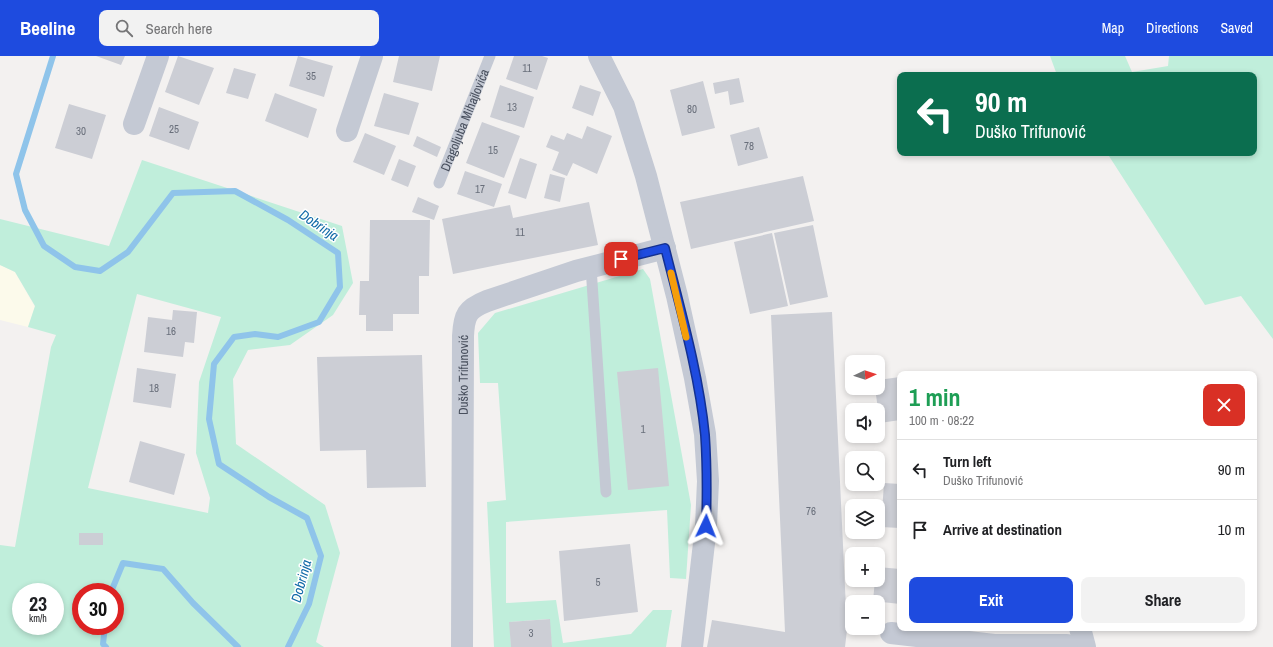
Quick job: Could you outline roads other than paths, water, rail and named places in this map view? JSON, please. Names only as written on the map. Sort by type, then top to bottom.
[{"type":"street","points":[[134,124],[158,56]]},
{"type":"street","points":[[347,131],[372,56]]},
{"type":"street","points":[[599,56],[624,106],[646,176],[665,248],[695,378],[705,434],[708,481],[706,526],[692,647]]},
{"type":"street","name":"Duško Trifunović","points":[[462,647],[463,336],[467,314],[475,306],[487,301],[591,267],[665,248]]},
{"type":"street","points":[[891,633],[994,646],[1070,642],[1078,631]]},
{"type":"lane","name":"Dragoljuba Mihajlovića","points":[[439,183],[490,56]]},
{"type":"lane","points":[[591,267],[606,492]]},
{"type":"waterway","name":"Dobrinja","points":[[53,56],[16,174],[25,210],[44,246],[75,267],[100,271],[128,252],[173,193],[235,191],[288,220],[338,253],[340,287],[319,322],[278,337],[255,334],[234,337],[214,364],[209,419],[219,464],[269,497],[307,518],[321,556],[309,604],[288,647]]},
{"type":"waterway","name":"Dobrinja","points":[[115,583],[123,563],[163,569],[193,603],[238,647]]},
{"type":"waterway","name":"Dobrinja","points":[[104,635],[103,644],[106,647]]}]
